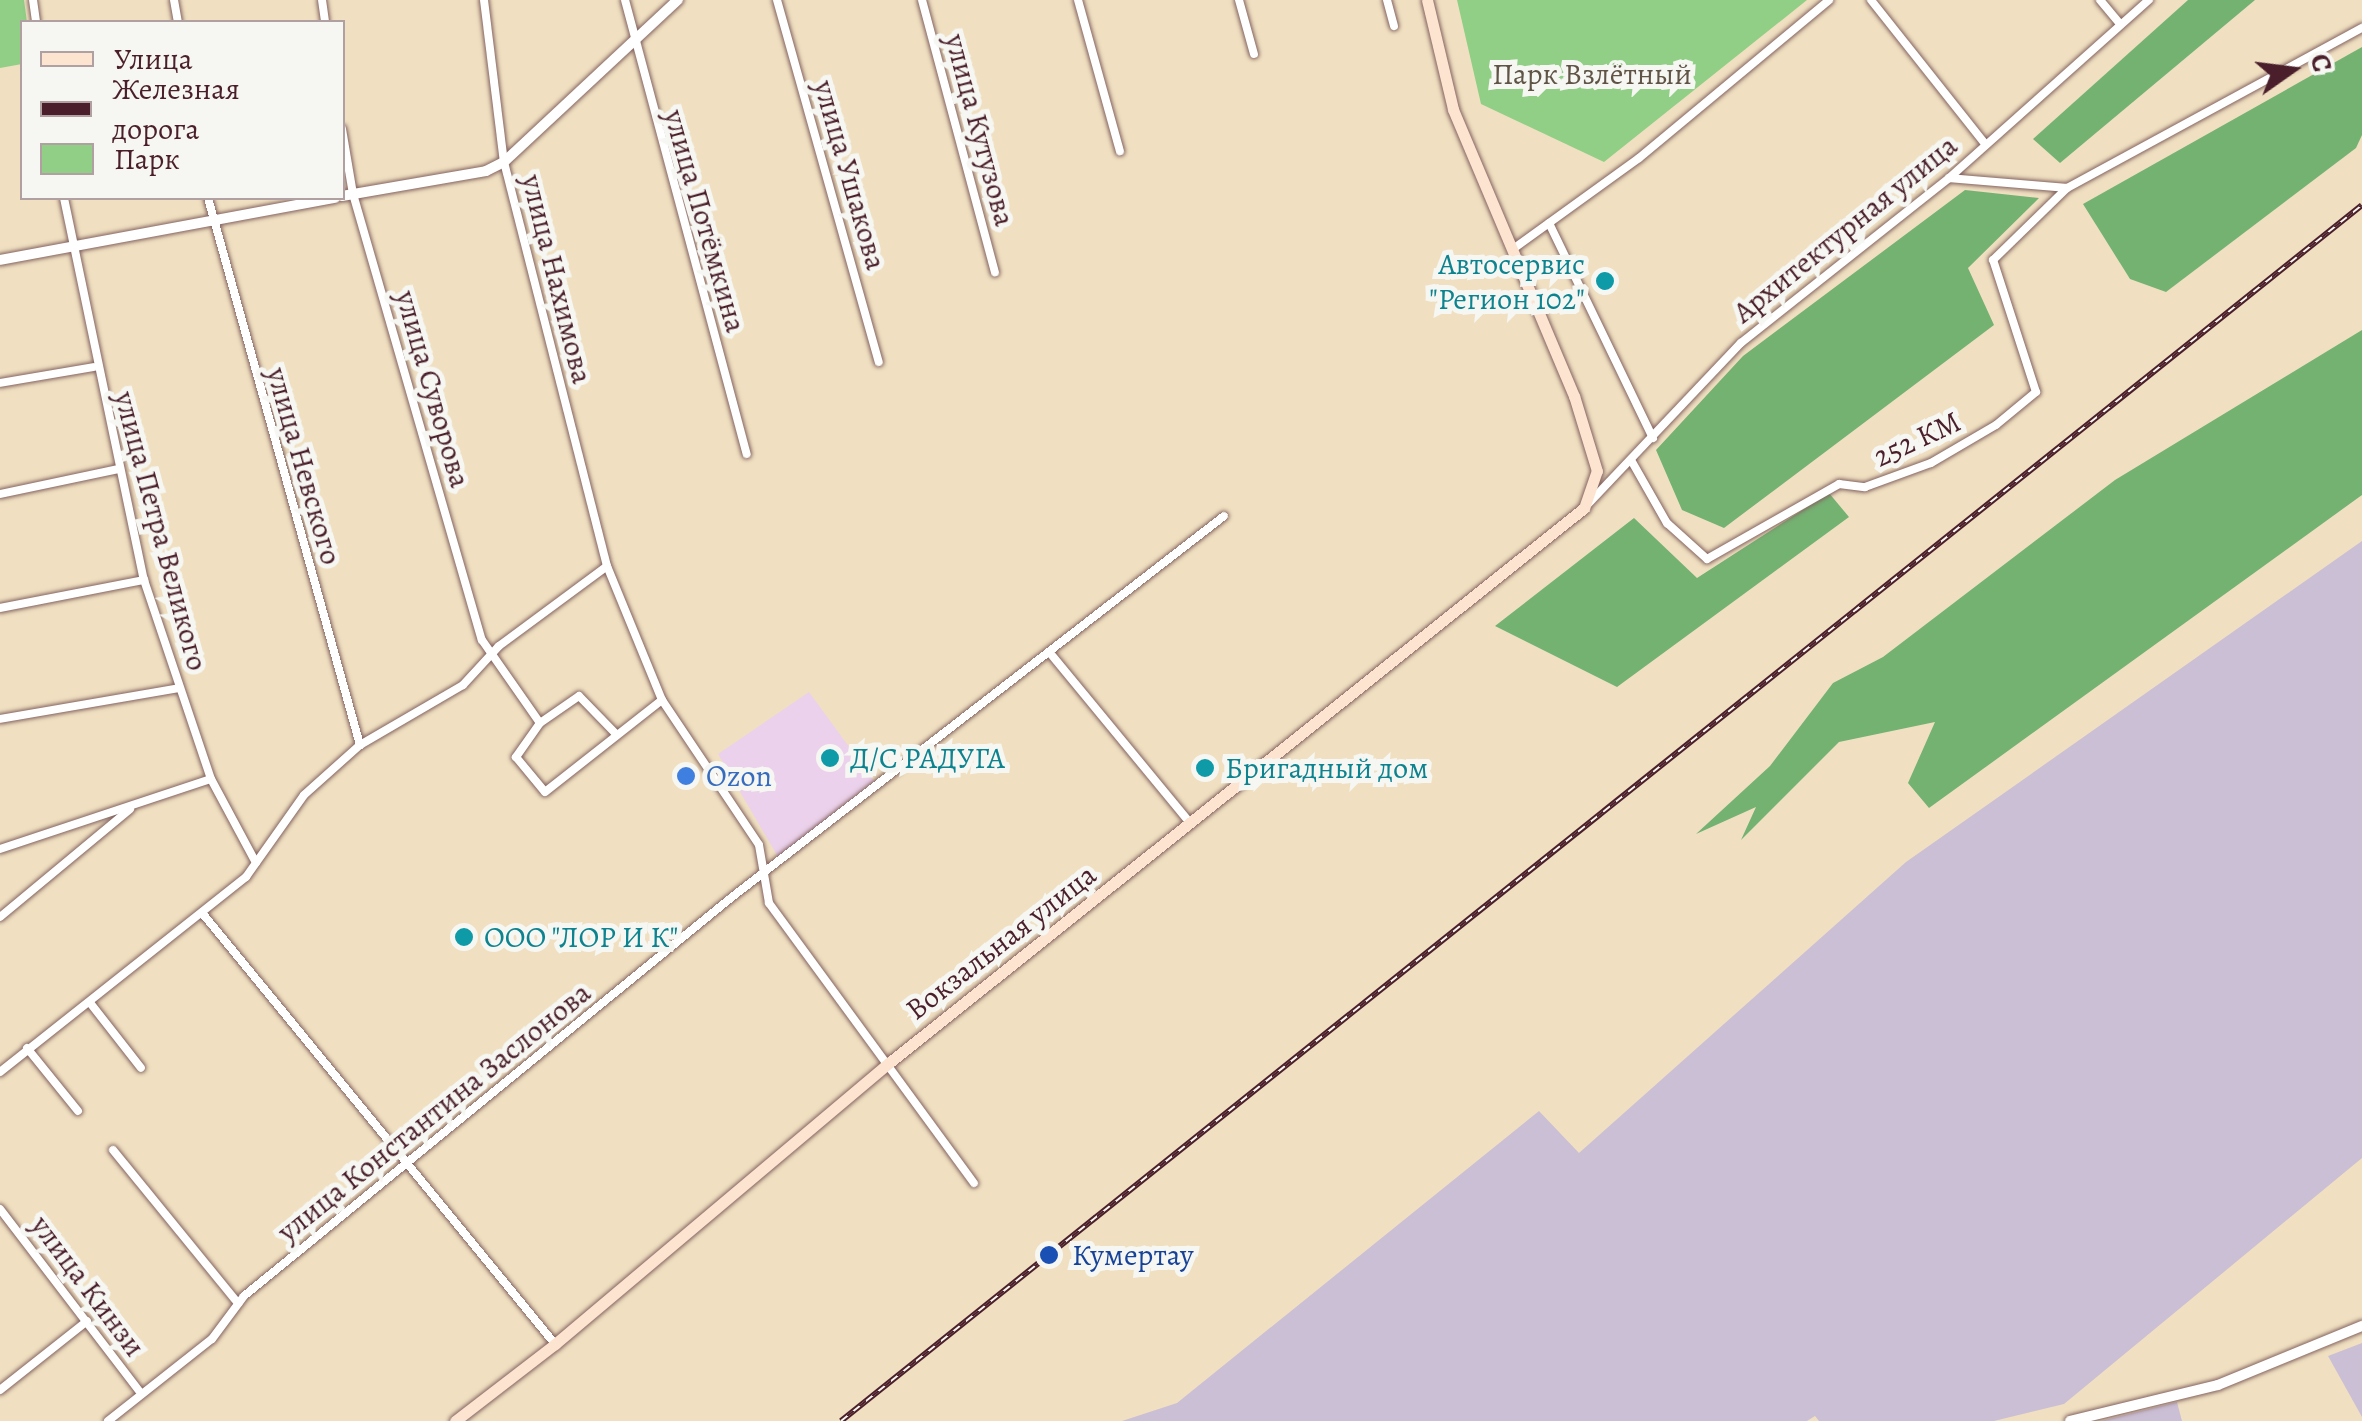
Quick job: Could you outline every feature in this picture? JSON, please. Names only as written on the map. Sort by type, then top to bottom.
[{"type":"main road","points":[[1427,0],[1453,109],[1574,396],[1596,471],[1584,508]]},
{"type":"main road","name":"Вокзальная улица","points":[[454,1421],[555,1344],[890,1062],[1584,508]]},
{"type":"street","name":"улица Нахимова","points":[[484,0],[504,162],[607,566],[662,700],[759,844],[770,903],[794,943],[890,1062],[974,1183]]},
{"type":"street","name":"улица Потёмкина","points":[[625,0],[632,44],[747,454]]},
{"type":"street","points":[[348,195],[486,171],[504,162],[678,0]]},
{"type":"street","name":"улица Ушакова","points":[[778,0],[879,362]]},
{"type":"street","name":"улица Кутузова","points":[[922,0],[995,272]]},
{"type":"street","points":[[1078,0],[1120,151]]},
{"type":"street","points":[[1239,0],[1254,54]]},
{"type":"street","points":[[1387,0],[1394,26]]},
{"type":"street","points":[[1513,249],[1640,158],[1829,0]]},
{"type":"street","points":[[1871,0],[1985,144]]},
{"type":"street","points":[[2100,0],[2120,24]]},
{"type":"street","name":"Архитектурная улица","points":[[1584,508],[1741,343],[1949,178],[2150,0]]},
{"type":"street","points":[[1949,178],[2067,188],[2362,28]]},
{"type":"street","name":"улица Суворова","points":[[345,162],[348,195],[490,659]]},
{"type":"street","name":"252 КМ","points":[[1631,460],[1667,523],[1707,559],[1839,484],[1865,488],[1931,463],[1996,425],[2036,392],[1992,260],[2067,188]]},
{"type":"street","name":"улица Петра Великого","points":[[64,200],[94,367],[144,580],[211,779],[256,863]]},
{"type":"street","name":"улица Невского","points":[[208,200],[360,746]]},
{"type":"street","points":[[0,260],[324,200]]},
{"type":"street","points":[[1550,223],[1653,438]]},
{"type":"street","points":[[0,383],[94,367]]},
{"type":"street","points":[[0,494],[119,469]]},
{"type":"street","name":"улица Константина Заслонова","points":[[108,1421],[139,1392],[212,1339],[238,1303],[764,874],[1224,516]]},
{"type":"street","points":[[0,1072],[203,914],[256,863],[304,795],[360,746],[424,712],[607,566]]},
{"type":"street","points":[[0,608],[144,580]]},
{"type":"street","points":[[1050,654],[1190,823]]},
{"type":"street","points":[[490,659],[540,723]]},
{"type":"street","points":[[0,719],[180,688]]},
{"type":"street","points":[[616,734],[580,696],[540,723],[516,757],[545,792],[662,700]]},
{"type":"street","points":[[0,849],[211,779]]},
{"type":"street","points":[[0,918],[133,806]]},
{"type":"street","points":[[203,914],[555,1344]]},
{"type":"street","points":[[91,1004],[141,1068]]},
{"type":"street","points":[[27,1048],[78,1111]]},
{"type":"street","points":[[113,1150],[238,1303]]},
{"type":"street","name":"улица Кинзи","points":[[0,1209],[139,1392]]},
{"type":"street","points":[[0,1390],[87,1321]]},
{"type":"street","points":[[2070,1421],[2218,1385],[2362,1326]]},
{"type":"shaded area","points":[[2362,541],[2362,1158],[2064,1404],[1994,1421],[1819,1421],[1815,1416],[1807,1421],[1122,1421],[1177,1403],[1539,1111],[1579,1153],[1906,862]]},
{"type":"shaded area","points":[[809,692],[874,781],[778,857],[718,754]]},
{"type":"shaded area","points":[[2362,1343],[2362,1417],[2328,1356]]},
{"type":"shaded area","points":[[2177,1402],[2182,1421],[2101,1421]]},
{"type":"green space","points":[[0,0],[24,0],[27,20],[20,20],[20,64],[0,68]]},
{"type":"green space","name":"Парк Взлётный","points":[[1457,0],[1807,0],[1604,162],[1481,104]]},
{"type":"green space","points":[[2188,0],[2255,0],[2060,163],[2033,139]]},
{"type":"green space","points":[[2362,47],[2362,135],[2356,148],[2166,292],[2130,279],[2083,204]]},
{"type":"green space","points":[[1965,190],[2039,198],[1968,268],[1994,325],[1724,528],[1682,510],[1656,450],[1743,356]]},
{"type":"green space","points":[[2362,330],[2362,495],[1929,808],[1908,783],[1935,722],[1839,742],[1741,840],[1756,807],[1696,834],[1770,766],[1833,683],[1883,657],[2115,480]]},
{"type":"green space","points":[[1829,493],[1849,517],[1617,687],[1495,626],[1634,518],[1697,578]]},
{"type":"railway","points":[[841,1421],[2362,205]]},
{"type":"place","name":"Автосервис \"Регион 102\"","points":[[1605,281]]},
{"type":"place","name":"Д/С РАДУГА","points":[[830,758]]},
{"type":"place","name":"Бригадный дом","points":[[1205,768]]},
{"type":"place","name":"Ozon","points":[[686,776]]},
{"type":"place","name":"ООО \"ЛОР И К\"","points":[[464,937]]},
{"type":"place","name":"Кумертау","points":[[1049,1255]]}]
